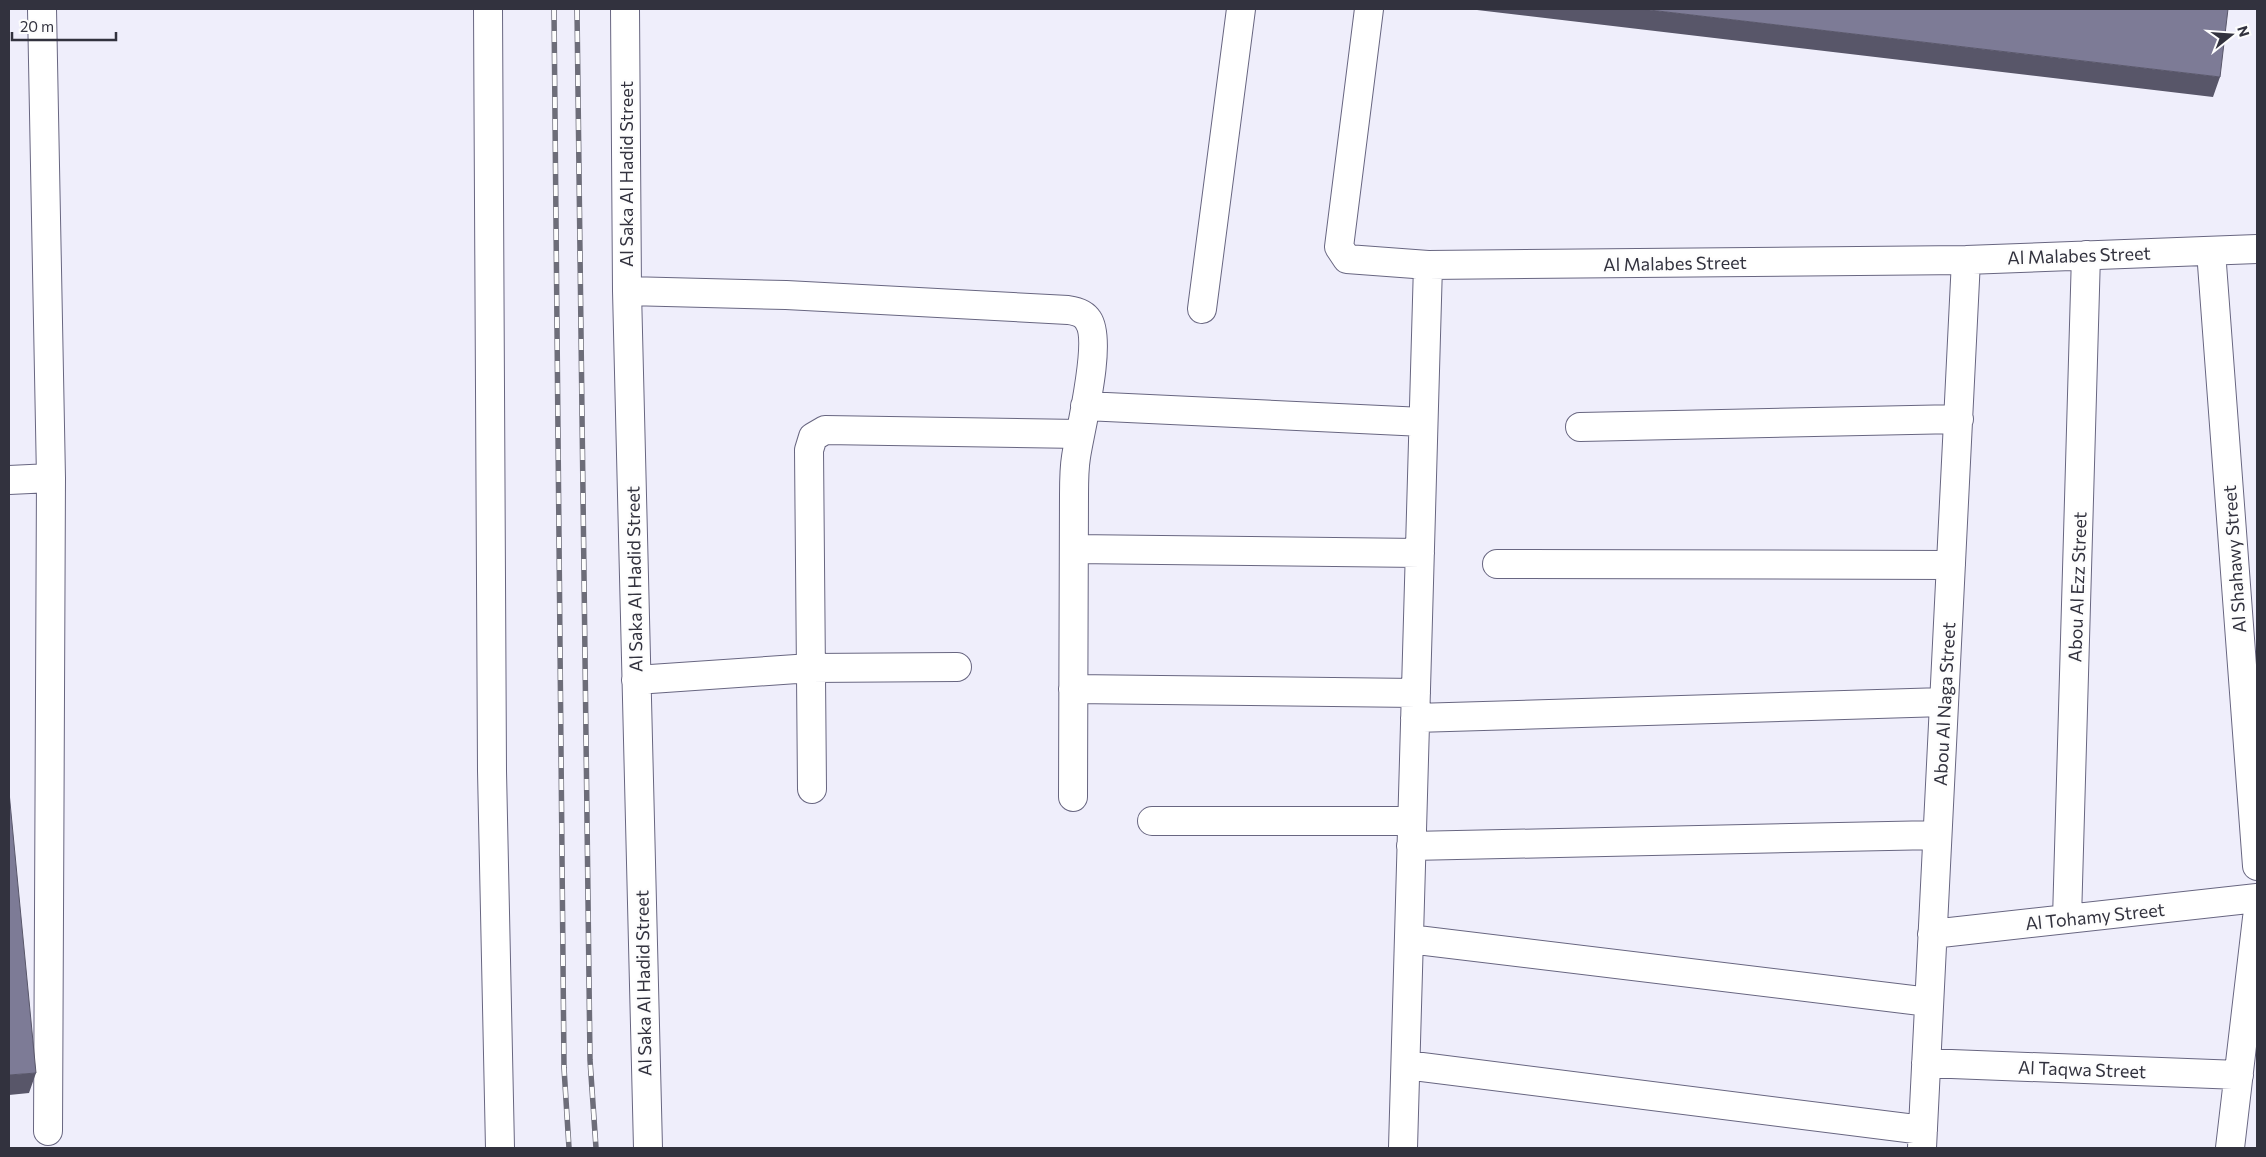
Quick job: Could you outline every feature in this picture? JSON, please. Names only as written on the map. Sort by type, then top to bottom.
[{"type":"street","points":[[42,9],[52,478],[48,1130]]},
{"type":"street","points":[[488,9],[492,761],[500,1148]]},
{"type":"street","name":"Al Saka Al Hadid Street","points":[[625,9],[627,291],[648,1148]]},
{"type":"street","points":[[1202,309],[1241,9]]},
{"type":"street","name":"Al Malabes Street","points":[[1370,9],[1339,247],[1347,259],[1354,261],[1428,265],[1966,260],[2257,249]]},
{"type":"street","name":"Al Shahawy Street","points":[[2211,251],[2257,866]]},
{"type":"street","name":"Abou Al Ezz Street","points":[[2067,919],[2086,255]]},
{"type":"street","name":"Abou Al Naga Street","points":[[1922,1139],[1966,260]]},
{"type":"street","points":[[1403,1148],[1428,265]]},
{"type":"street","points":[[627,291],[786,294],[1076,311],[1089,320],[1092,329],[1093,361],[1075,472],[1073,797]]},
{"type":"street","points":[[1085,406],[1423,422]]},
{"type":"street","points":[[1580,428],[1958,419]]},
{"type":"street","points":[[812,789],[810,450],[813,437],[825,430],[1080,434]]},
{"type":"street","points":[[9,480],[52,478]]},
{"type":"street","points":[[1074,549],[1420,553]]},
{"type":"street","points":[[1497,564],[1951,565]]},
{"type":"street","points":[[636,680],[811,668],[957,667]]},
{"type":"street","points":[[1073,689],[1415,706],[1944,702]]},
{"type":"street","points":[[1152,821],[1412,834],[1937,835]]},
{"type":"street","name":"Al Tohamy Street","points":[[1932,934],[2257,898]]},
{"type":"street","points":[[2230,1148],[2257,918]]},
{"type":"street","points":[[1409,939],[1929,1002]]},
{"type":"street","name":"Al Taqwa Street","points":[[1926,1063],[2239,1075]]},
{"type":"street","points":[[1406,1066],[1922,1139]]},
{"type":"building","points":[[1641,9],[2228,9],[2220,77]]},
{"type":"building","points":[[9,792],[36,1073],[9,1075]]},
{"type":"railway","points":[[554,9],[564,1068],[569,1148]]},
{"type":"railway","points":[[577,9],[590,1060],[596,1148]]}]
